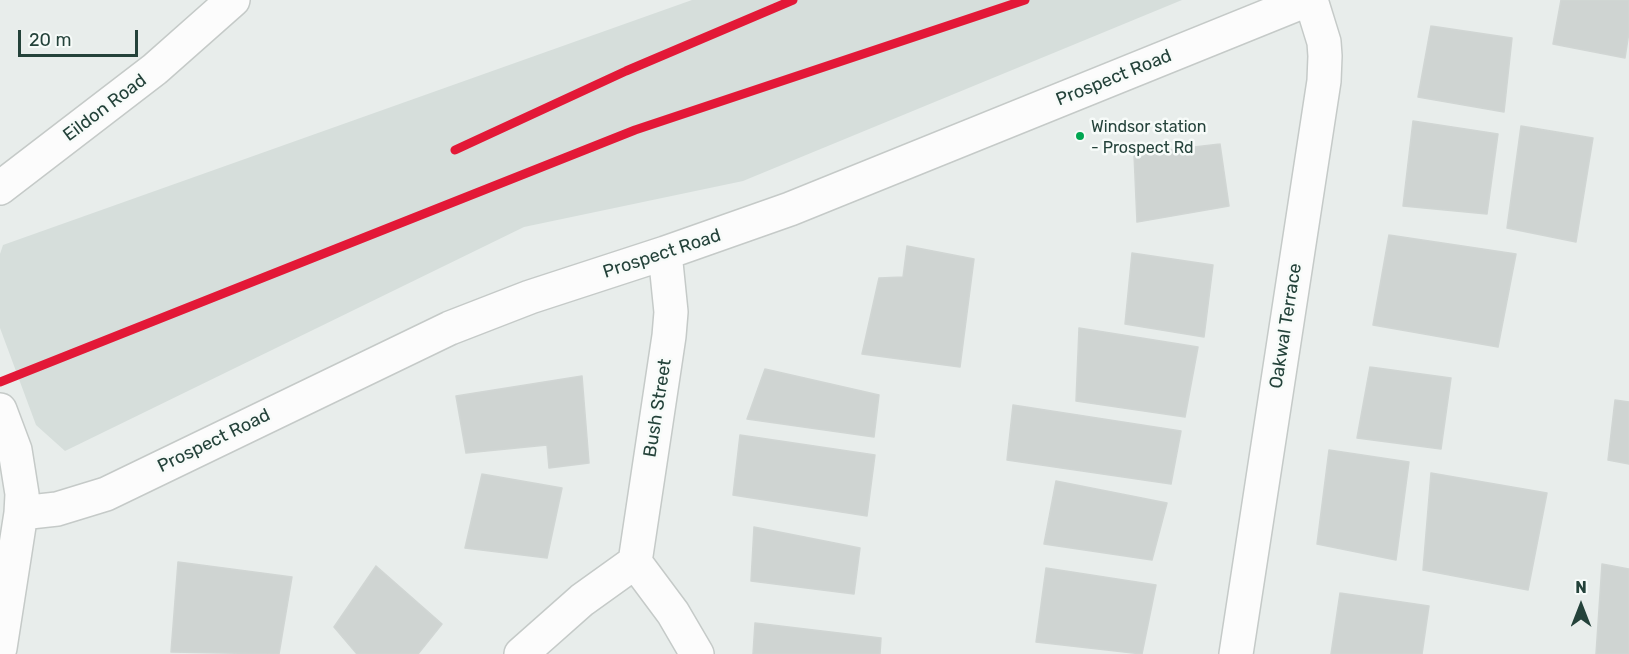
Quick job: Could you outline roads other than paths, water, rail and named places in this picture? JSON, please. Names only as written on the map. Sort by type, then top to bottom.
[{"type":"street","name":"Eildon Road","points":[[0,188],[155,69],[233,0]]},
{"type":"street","name":"Prospect Road","points":[[21,513],[57,509],[106,494],[450,328],[530,297],[790,209],[1309,0]]},
{"type":"street","name":"Oakwal Terrace","points":[[1236,654],[1324,81],[1324,42],[1309,0]]},
{"type":"street","name":"Bush Street","points":[[635,562],[669,336],[671,312],[665,253]]},
{"type":"street","points":[[0,648],[21,513],[20,472],[15,450],[4,421]]},
{"type":"street","points":[[521,654],[582,600],[635,562],[672,613],[697,654]]},
{"type":"place","name":"Windsor station - Prospect Rd","points":[[1080,136]]}]
